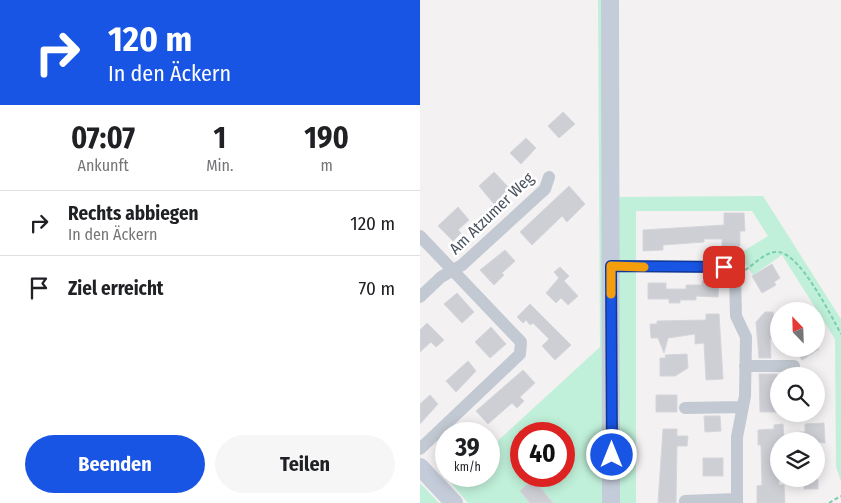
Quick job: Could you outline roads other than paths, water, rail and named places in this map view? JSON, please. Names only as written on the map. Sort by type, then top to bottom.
[{"type":"street","points":[[610,0],[611,503]]},
{"type":"street","name":"Am Atzumer Weg","points":[[420,297],[441,277],[462,265],[545,189],[549,177]]},
{"type":"street","name":"Am Atzumer Weg","points":[[420,236],[521,342],[520,354],[420,449]]},
{"type":"street","points":[[611,266],[724,267],[730,269],[735,275],[736,316],[746,338],[745,396],[737,437],[736,501],[684,501]]},
{"type":"street","points":[[745,366],[794,366]]},
{"type":"street","points":[[685,408],[742,407]]},
{"type":"street","points":[[420,467],[454,503]]}]
